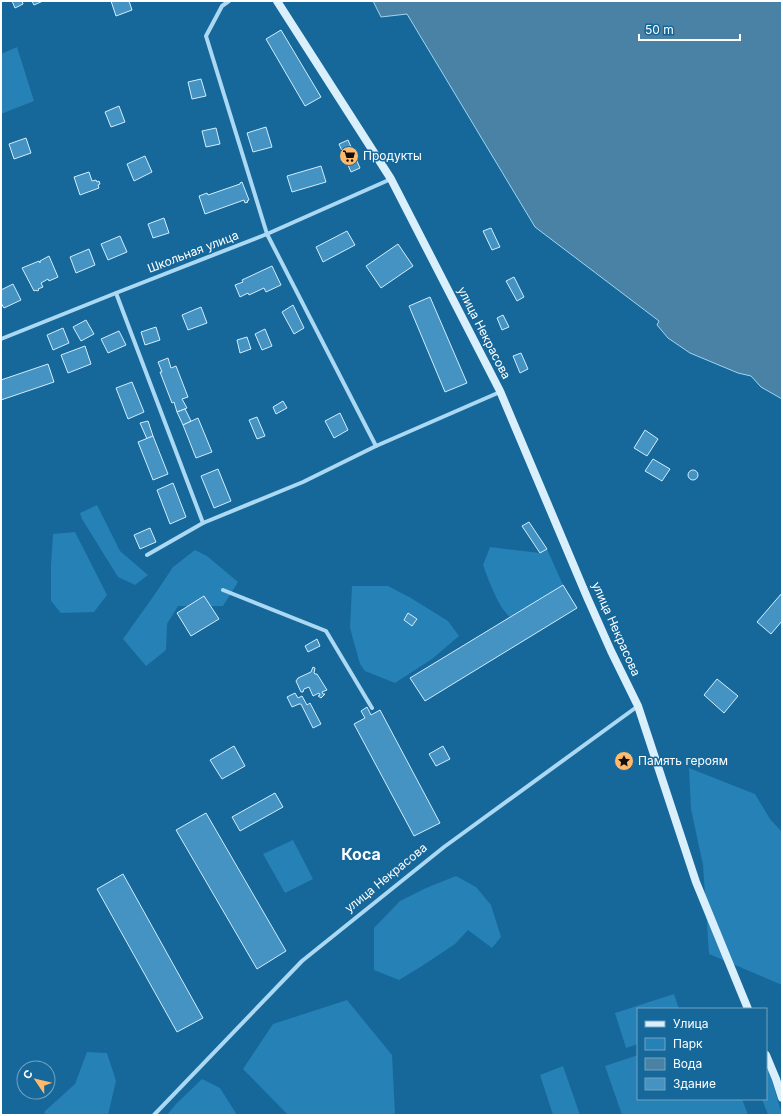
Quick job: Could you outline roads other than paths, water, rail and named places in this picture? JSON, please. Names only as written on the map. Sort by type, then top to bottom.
[{"type":"street","points":[[229,1],[222,6],[206,36],[266,234],[376,446]]},
{"type":"street","name":"улица Некрасова","points":[[154,1115],[302,961],[444,847],[638,706],[587,597],[500,391],[392,179],[276,1]]},
{"type":"street","name":"Школьная улица","points":[[1,339],[116,292],[266,234],[392,179]]},
{"type":"street","points":[[116,292],[203,524]]},
{"type":"street","points":[[147,554],[203,524],[303,482],[376,446],[500,391]]},
{"type":"street","points":[[223,590],[326,631],[372,708]]},
{"type":"street","points":[[638,706],[696,882],[748,1008]]},
{"type":"street","points":[[767,1057],[782,1098]]},
{"type":"water","points":[[373,1],[782,1],[782,399],[761,387],[751,376],[738,373],[690,353],[668,338],[657,325],[659,321],[535,227],[407,14],[381,17]]},
{"type":"place","name":"Продукты","points":[[349,156]]},
{"type":"place","name":"Память героям","points":[[624,761]]},
{"type":"district","name":"Коса","points":[[361,854]]}]
